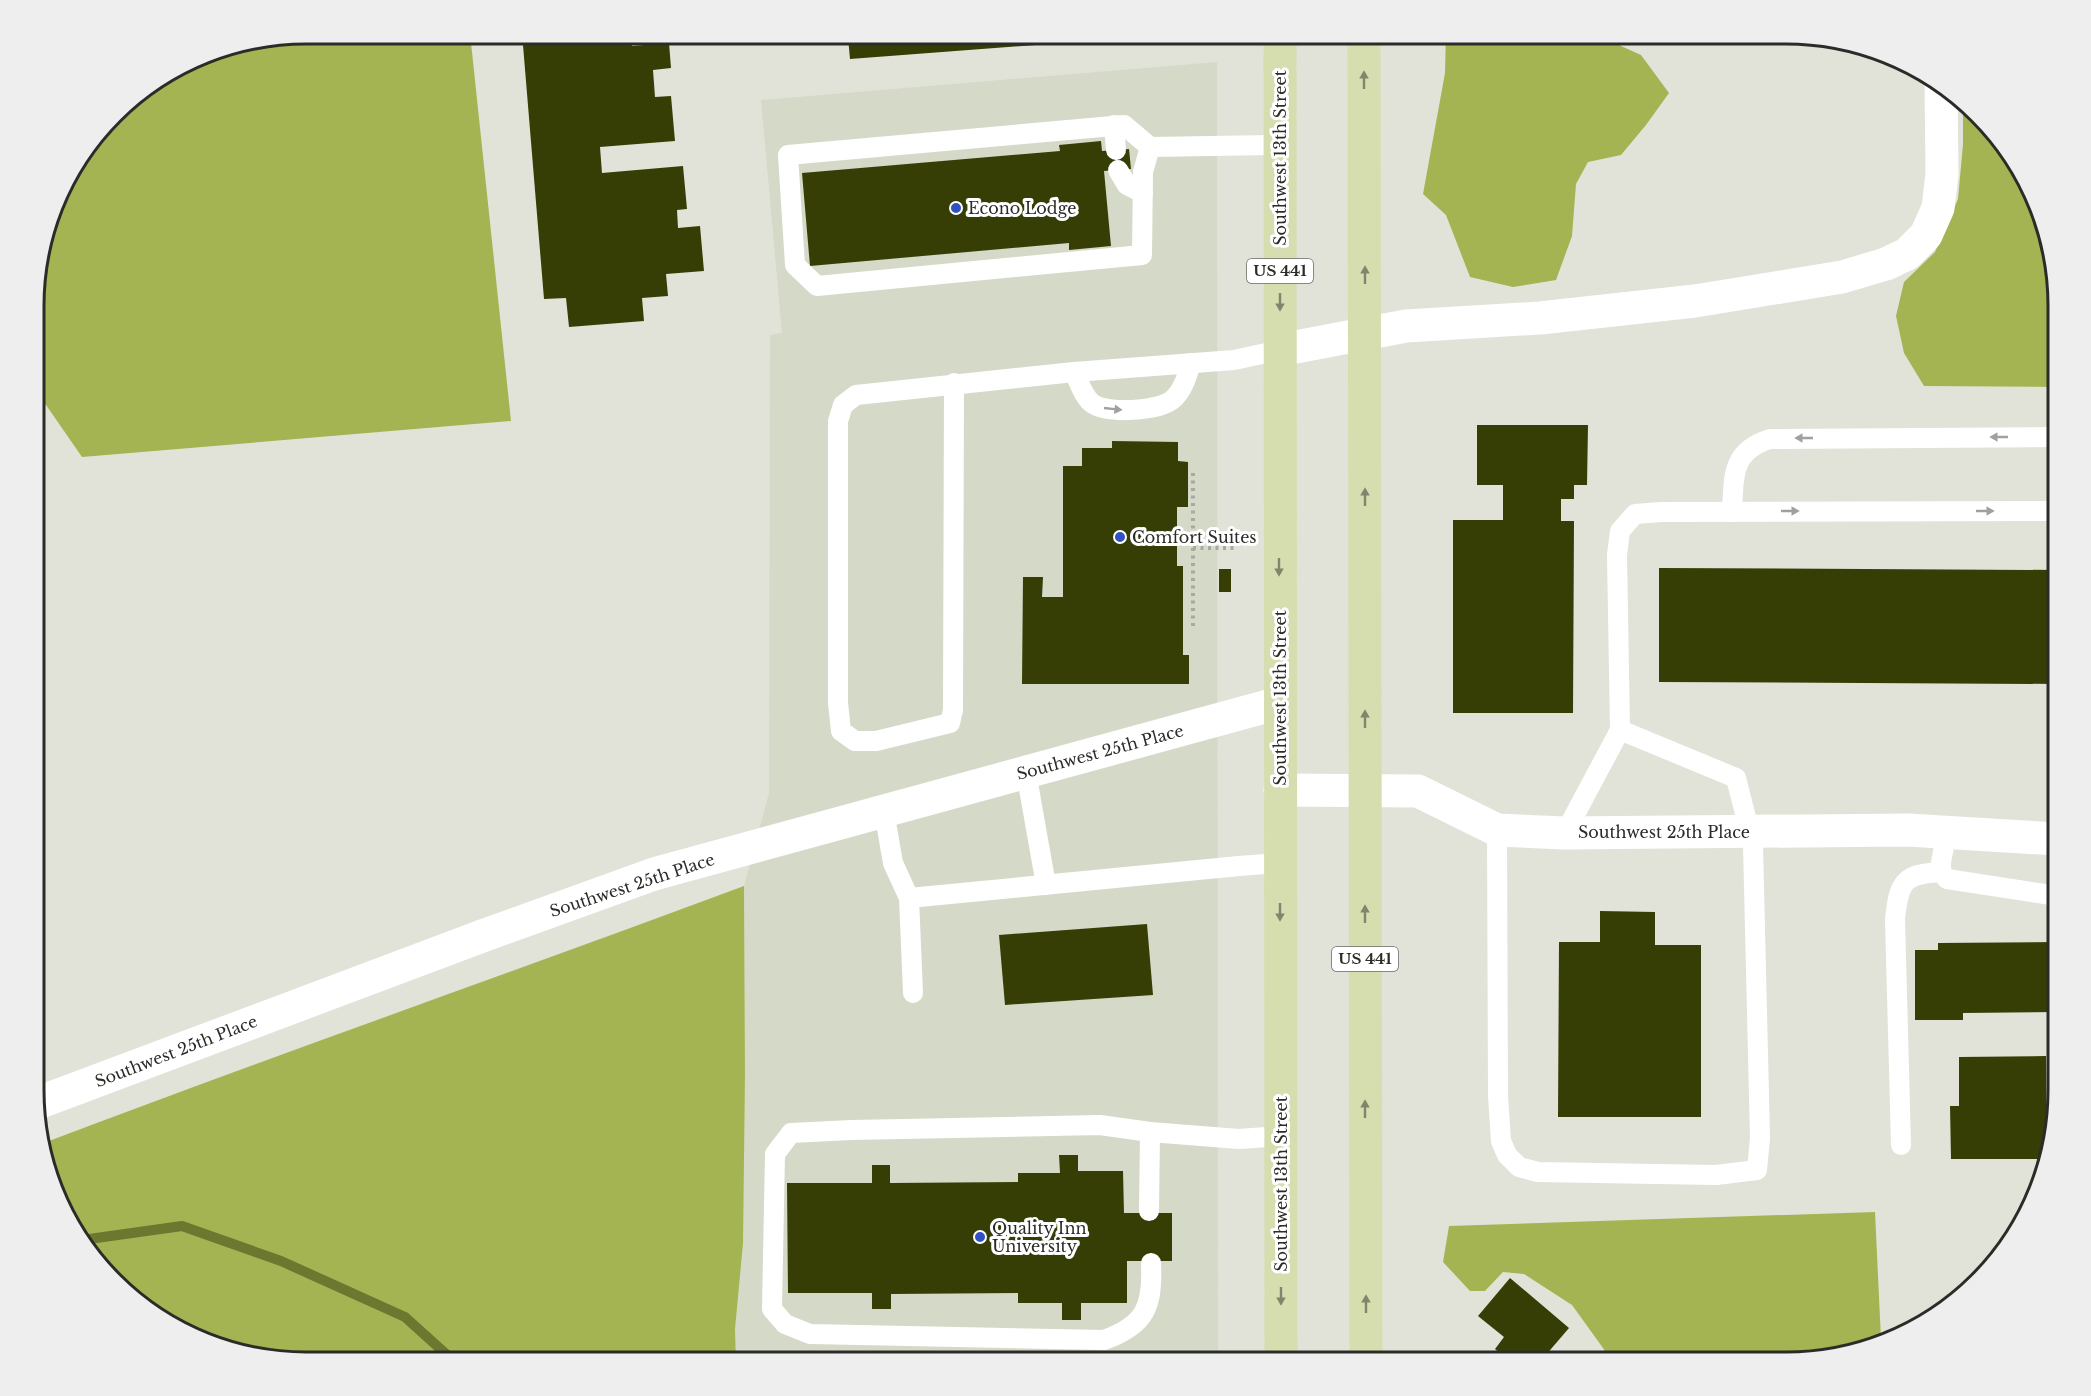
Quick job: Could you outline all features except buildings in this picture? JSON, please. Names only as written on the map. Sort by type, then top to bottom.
[{"type":"main road","name":"Southwest 13th Street","points":[[1280,44],[1281,1352]]},
{"type":"main road","name":"US 441","points":[[1364,44],[1366,1352]]},
{"type":"street","points":[[1280,350],[1406,326],[1540,318],[1683,302],[1842,277],[1886,264],[1907,254],[1926,235],[1938,208],[1942,174],[1941,95]]},
{"type":"street","name":"Southwest 25th Place","points":[[44,1101],[654,874],[1279,703]]},
{"type":"street","name":"Southwest 25th Place","points":[[1280,790],[1418,791],[1497,830],[1565,833],[1908,830],[2048,838]]},
{"type":"lane","points":[[1150,147],[1143,172],[1142,255],[817,286],[795,265],[788,154],[1114,125],[1124,125],[1150,147],[1280,145]]},
{"type":"lane","points":[[1114,125],[1116,150]]},
{"type":"lane","points":[[1118,170],[1127,185],[1143,193]]},
{"type":"lane","points":[[954,383],[953,710],[950,723],[876,741],[855,741],[841,731],[838,703],[838,421],[843,405],[856,395],[954,383],[1234,360],[1280,350]]},
{"type":"lane","points":[[1074,372],[1093,404],[1106,409],[1129,410],[1152,408],[1170,402],[1179,393],[1191,363]]},
{"type":"lane","points":[[1732,512],[1734,472],[1743,453],[1754,444],[1770,438],[2048,437]]},
{"type":"lane","points":[[1565,833],[1620,730],[1617,555],[1620,531],[1635,514],[1661,512],[2048,511]]},
{"type":"lane","points":[[1497,830],[1498,1096],[1501,1141],[1507,1155],[1519,1167],[1538,1172],[1716,1175],[1757,1170],[1760,1149],[1753,845],[1736,778],[1620,730]]},
{"type":"lane","points":[[1026,772],[1046,885]]},
{"type":"lane","points":[[884,811],[893,863],[909,898],[913,993]]},
{"type":"lane","points":[[1947,832],[1941,862],[1941,872],[1947,879],[2048,895]]},
{"type":"lane","points":[[909,898],[1280,863]]},
{"type":"lane","points":[[1901,1145],[1896,904],[1908,878],[1922,873],[1941,872]]},
{"type":"lane","points":[[1151,1263],[1152,1289],[1143,1316],[1125,1333],[1104,1340],[810,1335],[785,1324],[772,1309],[775,1154],[791,1133],[851,1130],[1100,1125],[1150,1132],[1239,1139],[1281,1136]]},
{"type":"lane","points":[[1149,1211],[1150,1132]]},
{"type":"path","points":[[1193,473],[1193,627]]},
{"type":"path","points":[[1193,548],[1235,548]]},
{"type":"shaded area","points":[[1217,62],[1218,1352],[736,1352],[745,1073],[744,886],[769,793],[770,335],[782,333],[761,100]]},
{"type":"green space","points":[[288,44],[471,44],[511,421],[82,457],[44,405],[44,288],[52,238],[63,205],[79,174],[108,133],[133,108],[190,70],[238,52]]},
{"type":"green space","points":[[1446,44],[1617,44],[1641,55],[1669,93],[1621,155],[1588,162],[1576,184],[1572,236],[1556,280],[1513,287],[1470,277],[1446,215],[1423,194],[1445,73]]},
{"type":"green space","points":[[1963,113],[1983,133],[2003,160],[2021,190],[2034,221],[2047,288],[2048,387],[1924,386],[1904,353],[1896,316],[1904,282],[1935,252],[1958,199],[1963,144]]},
{"type":"green space","points":[[744,886],[743,1243],[735,1329],[736,1352],[288,1352],[238,1344],[190,1326],[133,1288],[98,1250],[70,1206],[57,1175],[49,1141]]},
{"type":"green space","points":[[1875,1212],[1881,1335],[1853,1344],[1803,1352],[1605,1352],[1572,1305],[1524,1274],[1503,1272],[1485,1291],[1470,1291],[1443,1262],[1449,1226]]},
{"type":"waterway","points":[[90,1239],[182,1226],[281,1261],[405,1317],[444,1352]]},
{"type":"place","name":"Econo Lodge","points":[[956,208]]},
{"type":"place","name":"Comfort Suites","points":[[1120,537]]},
{"type":"place","name":"Quality Inn University","points":[[980,1237]]}]
